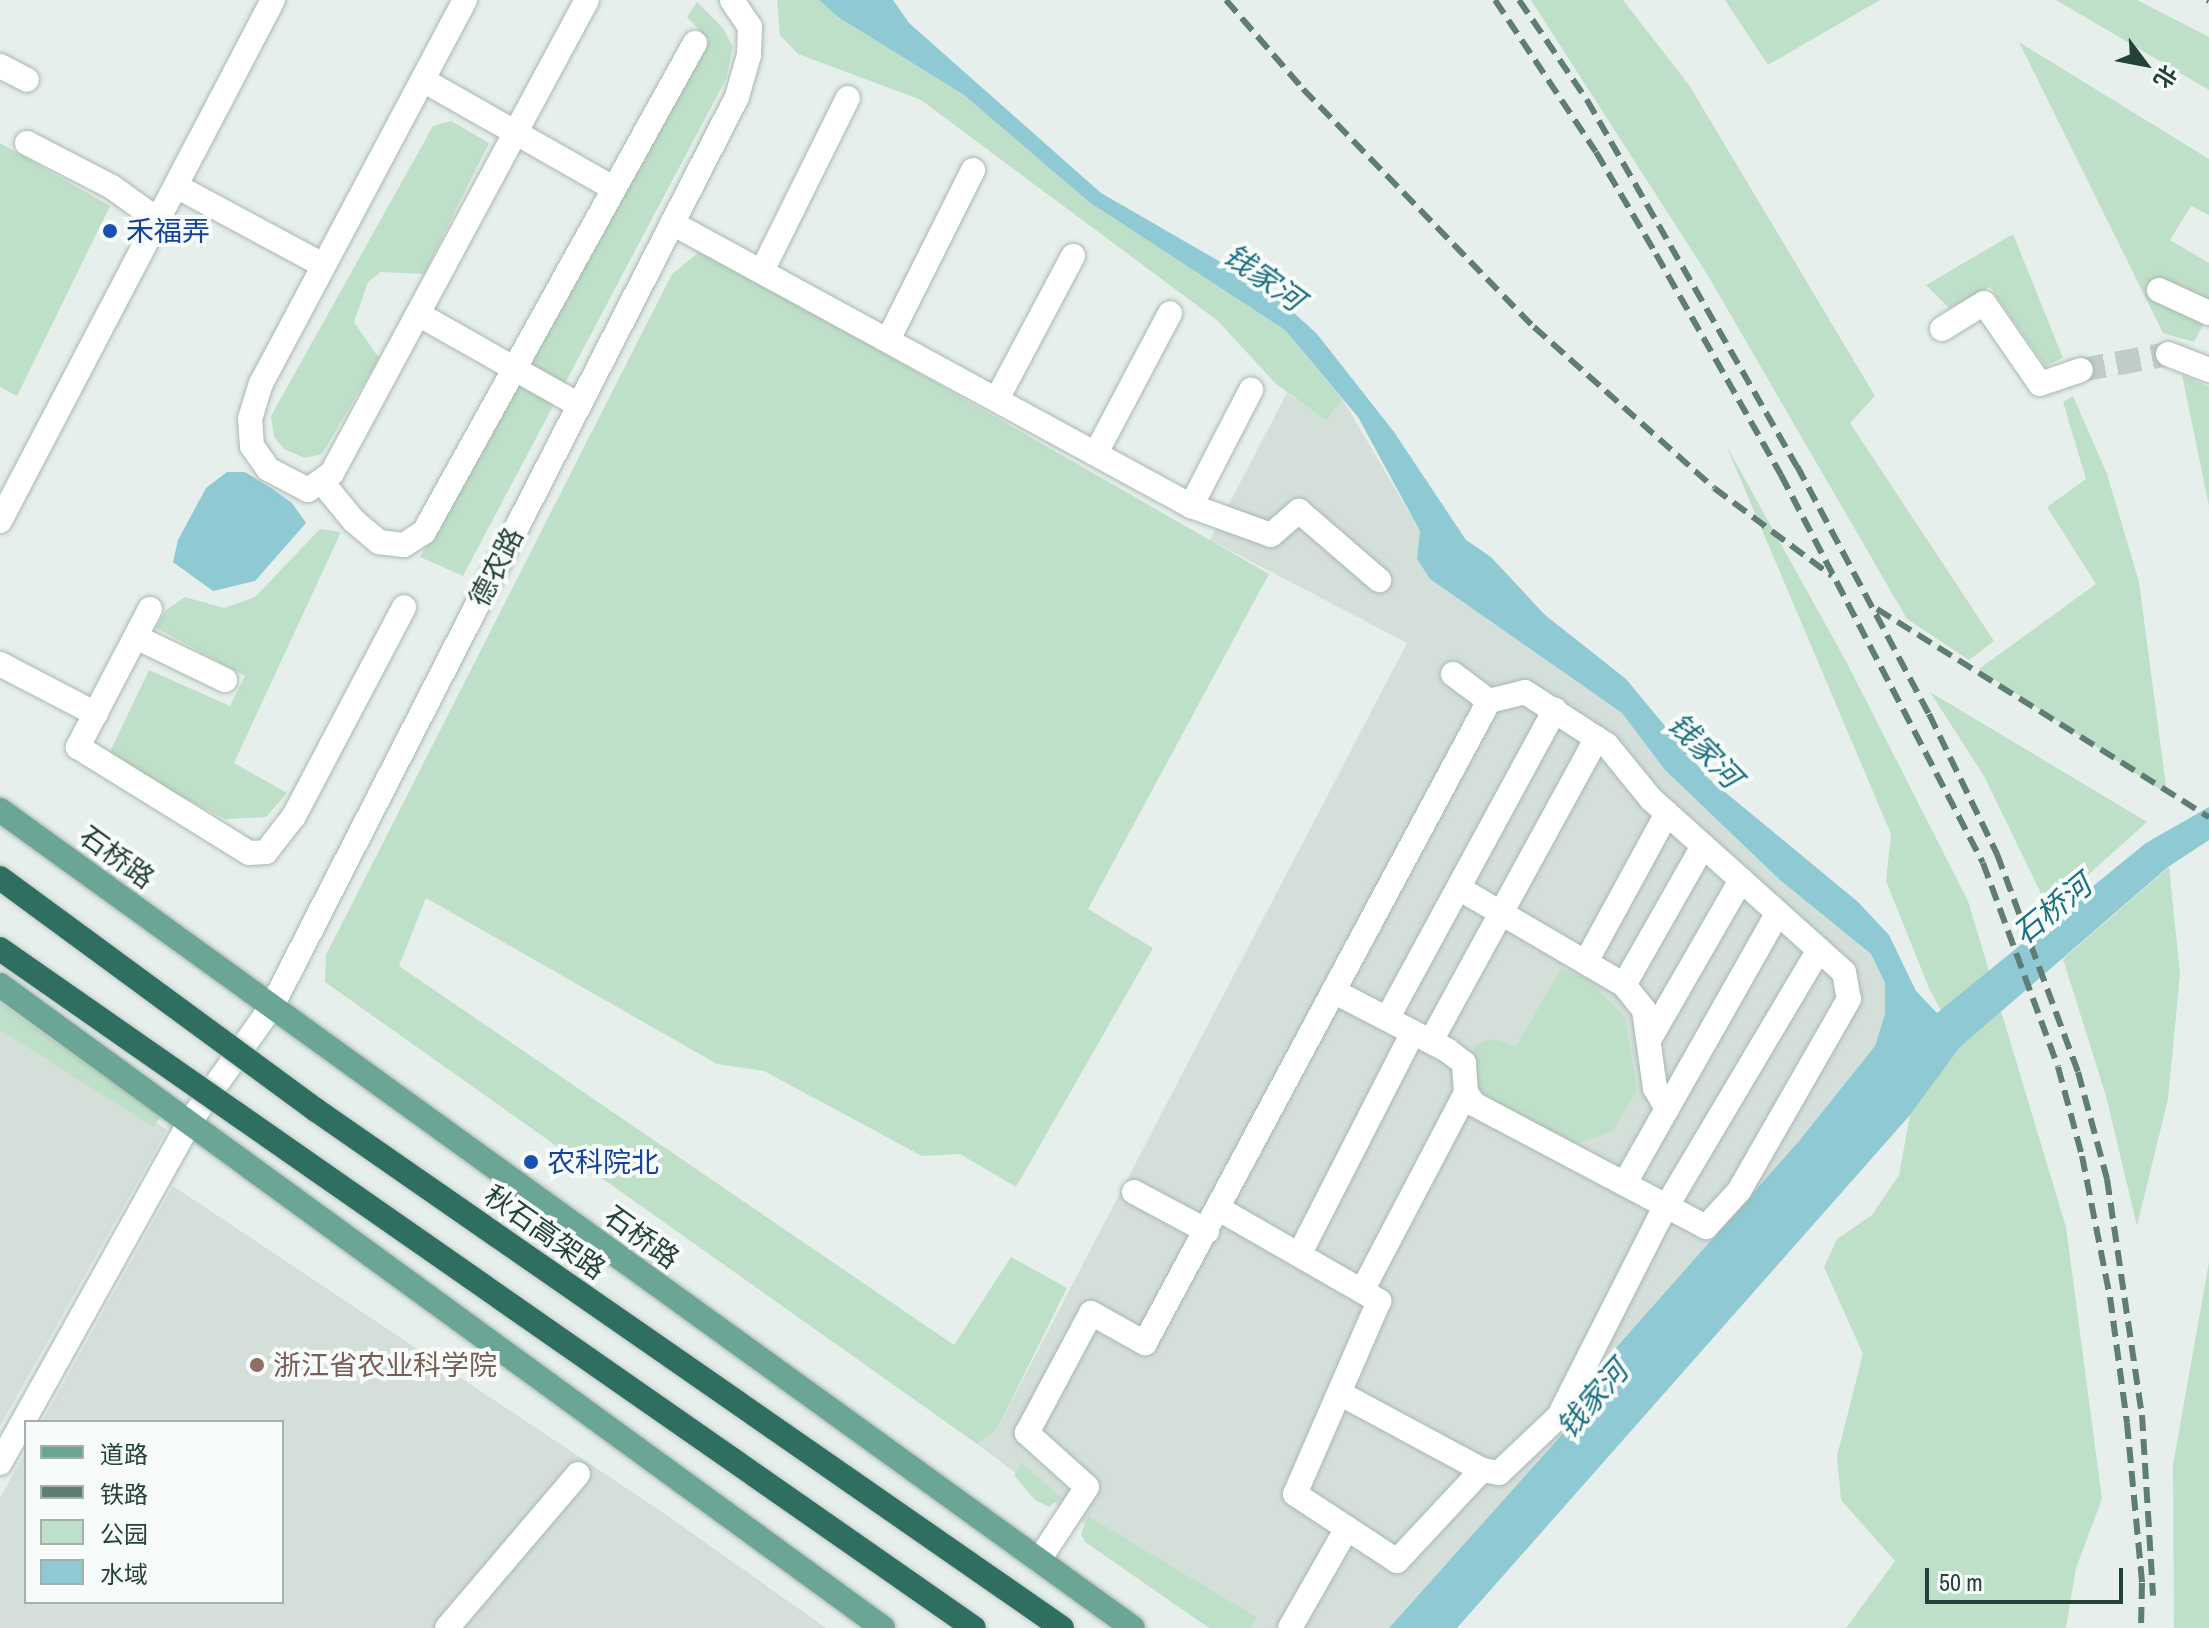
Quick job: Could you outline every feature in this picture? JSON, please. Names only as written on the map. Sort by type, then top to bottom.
[{"type":"highway","name":"秋石高架路","points":[[0,878],[329,1119],[1062,1628]]},
{"type":"highway","points":[[0,949],[974,1628]]},
{"type":"main road","name":"石桥路","points":[[0,810],[1133,1628]]},
{"type":"main road","points":[[0,985],[191,1120],[883,1628]]},
{"type":"street","points":[[0,521],[273,0]]},
{"type":"street","points":[[465,0],[261,383],[250,418],[252,446],[268,469],[308,490],[332,473],[587,0]]},
{"type":"street","name":"德农路","points":[[0,1463],[191,1120],[272,1006],[737,97],[749,55],[750,27],[732,0]]},
{"type":"street","points":[[321,481],[354,521],[379,542],[404,545],[424,532],[511,367],[695,43]]},
{"type":"street","points":[[0,66],[27,80]]},
{"type":"street","points":[[423,80],[611,187]]},
{"type":"street","points":[[762,271],[848,98]]},
{"type":"street","points":[[27,143],[112,187],[158,220]]},
{"type":"street","points":[[888,340],[973,170]]},
{"type":"street","points":[[176,186],[323,265]]},
{"type":"street","points":[[672,223],[1191,506],[1271,535],[1299,511],[1379,580]]},
{"type":"street","points":[[997,399],[1073,256]]},
{"type":"street","points":[[2159,290],[2209,313]]},
{"type":"street","points":[[1942,329],[1984,303],[2040,384],[2081,370]]},
{"type":"street","points":[[1096,453],[1170,313]]},
{"type":"street","points":[[418,314],[579,405]]},
{"type":"street","points":[[2168,354],[2206,362]]},
{"type":"street","points":[[1191,506],[1251,390]]},
{"type":"street","points":[[150,609],[78,747],[249,853],[266,852],[294,816],[404,607]]},
{"type":"street","points":[[136,637],[225,680]]},
{"type":"street","points":[[0,664],[96,714]]},
{"type":"street","points":[[1453,674],[1489,701]]},
{"type":"street","points":[[1039,1560],[1087,1487],[1027,1433],[1091,1313],[1145,1343],[1489,701],[1525,692],[1597,738],[1667,813],[1844,972],[1849,999],[1739,1191],[1706,1227],[1474,1104],[1466,1093]]},
{"type":"street","points":[[1387,1019],[1555,710]]},
{"type":"street","points":[[1299,1255],[1422,1037],[1502,912],[1597,738]]},
{"type":"street","points":[[1587,960],[1667,813]]},
{"type":"street","points":[[1624,985],[1703,846]]},
{"type":"street","points":[[1649,1040],[1741,880]]},
{"type":"street","points":[[1460,889],[1587,960],[1624,985],[1644,1010],[1655,1088],[1667,1109]]},
{"type":"street","points":[[1625,1183],[1778,913]]},
{"type":"street","points":[[1341,1394],[1482,1470],[1499,1473],[1559,1416],[1671,1206],[1819,950]]},
{"type":"street","points":[[1335,992],[1422,1037],[1464,1063],[1466,1093],[1362,1291]]},
{"type":"street","points":[[1134,1192],[1207,1231]]},
{"type":"street","points":[[1219,1209],[1379,1301],[1295,1494],[1397,1561],[1482,1470]]},
{"type":"street","points":[[447,1628],[578,1474]]},
{"type":"street","points":[[1290,1628],[1347,1528]]},
{"type":"shaded area","points":[[1287,393],[1326,421],[1343,400],[1420,531],[1417,559],[1430,579],[1622,713],[1665,770],[1780,880],[1871,954],[1885,983],[1885,1014],[1875,1046],[1799,1141],[1583,1385],[1566,1430],[1389,1628],[1223,1628],[977,1444],[997,1429],[1407,643],[1210,540]]},
{"type":"shaded area","points":[[0,1011],[167,1130],[0,1426]]},
{"type":"shaded area","name":"浙江省农业科学院","points":[[173,1186],[665,1514],[826,1628],[0,1628],[0,1498],[24,1455],[24,1604],[284,1604],[284,1420],[43,1420]]},
{"type":"green space","points":[[777,0],[819,0],[838,17],[964,95],[1089,202],[1285,330],[1343,400],[1326,421],[1275,383],[1218,321],[921,100],[798,54],[780,35]]},
{"type":"green space","points":[[1531,0],[1623,0],[1689,85],[1875,396],[1850,423],[1994,641],[1969,660],[1907,619],[1707,274]]},
{"type":"green space","points":[[1725,0],[1880,0],[1768,65]]},
{"type":"green space","points":[[2056,0],[2137,0],[2209,37],[2209,90]]},
{"type":"green space","points":[[697,2],[723,28],[733,47],[726,79],[463,576],[420,557],[709,40],[687,17]]},
{"type":"green space","points":[[2019,42],[2209,159],[2209,215],[2191,206],[2170,240],[2209,263],[2209,314],[2194,342],[2163,333]]},
{"type":"green space","points":[[451,121],[489,143],[424,274],[381,272],[368,282],[354,322],[379,358],[322,454],[305,458],[284,449],[274,437],[271,416],[433,126]]},
{"type":"green space","points":[[0,143],[110,206],[17,396],[0,387]]},
{"type":"green space","points":[[2013,234],[2063,358],[2045,366],[1990,287],[1949,308],[1926,285]]},
{"type":"green space","points":[[699,252],[722,260],[1269,574],[1088,909],[1153,948],[1016,1187],[960,1154],[922,1156],[764,1071],[717,1064],[426,898],[399,966],[954,1345],[1011,1257],[1067,1288],[997,1429],[977,1444],[325,982],[326,955],[672,274]]},
{"type":"green space","points":[[2182,375],[2209,387],[2209,506]]},
{"type":"green space","points":[[2073,396],[2107,474],[2139,582],[2167,794],[1979,669],[2096,584],[2047,507],[2086,479],[2063,402]]},
{"type":"green space","points":[[1726,445],[1847,663],[1968,901],[2066,1227],[2102,1499],[2076,1568],[2066,1628],[1846,1628],[1895,1561],[1841,1500],[1837,1456],[1863,1354],[1824,1267],[1837,1239],[1872,1215],[1899,1175],[1910,1115],[1960,1047],[1929,988],[1886,881],[1891,834]]},
{"type":"green space","points":[[320,529],[341,532],[234,763],[287,793],[266,817],[225,819],[107,758],[149,670],[230,706],[245,676],[156,628],[166,610],[185,597],[224,608],[255,597]]},
{"type":"green space","points":[[1930,692],[2147,822],[2049,910],[1984,776]]},
{"type":"green space","points":[[2169,867],[2180,974],[2168,1099],[2137,1226],[2106,1096],[2063,959]]},
{"type":"green space","points":[[1561,969],[1587,979],[1625,1017],[1637,1091],[1613,1131],[1572,1145],[1490,1100],[1477,1086],[1474,1045],[1492,1039],[1516,1046]]},
{"type":"green space","points":[[0,1003],[161,1116],[153,1127],[0,1030]]},
{"type":"green space","points":[[2209,1262],[2209,1628],[2174,1628],[2173,1465]]},
{"type":"green space","points":[[1022,1463],[1061,1498],[1049,1507],[1035,1500],[1014,1475]]},
{"type":"green space","points":[[1088,1516],[1256,1617],[1251,1628],[1209,1628],[1085,1542],[1081,1534]]},
{"type":"water","name":"钱家河","points":[[819,0],[893,0],[909,23],[1101,193],[1269,290],[1317,334],[1394,432],[1466,540],[1491,557],[1545,615],[1626,679],[1708,778],[1858,902],[1889,935],[1916,991],[1937,1013],[2146,843],[2209,807],[2209,840],[2168,867],[1960,1047],[1910,1115],[1457,1628],[1389,1628],[1566,1430],[1583,1385],[1799,1141],[1875,1046],[1885,1014],[1885,983],[1871,954],[1780,880],[1665,770],[1622,713],[1430,579],[1417,559],[1420,531],[1358,417],[1285,330],[1089,202],[964,95],[838,17]]},
{"type":"water","points":[[227,472],[245,472],[274,490],[292,503],[306,523],[255,581],[213,591],[173,562],[178,540],[206,488]]},
{"type":"tunnel","points":[[2081,370],[2168,354]]},
{"type":"railway","points":[[1226,0],[1303,89],[1534,327],[1714,488],[1832,576]]},
{"type":"railway","points":[[1495,0],[1596,152],[1781,475],[1983,863],[2058,1067],[2082,1156],[2110,1297],[2127,1423],[2142,1583],[2141,1628]]},
{"type":"railway","points":[[1519,0],[1587,100],[1797,466],[1929,714],[1997,854],[2078,1072],[2107,1179],[2142,1415],[2153,1596]]},
{"type":"railway","points":[[1877,609],[2209,817]]},
{"type":"place","name":"禾福弄","points":[[110,231]]},
{"type":"place","name":"农科院北","points":[[531,1162]]},
{"type":"place","name":"浙江省农业科学院","points":[[257,1365]]},
{"type":"water label","name":"石桥河","points":[[2052,909]]}]
